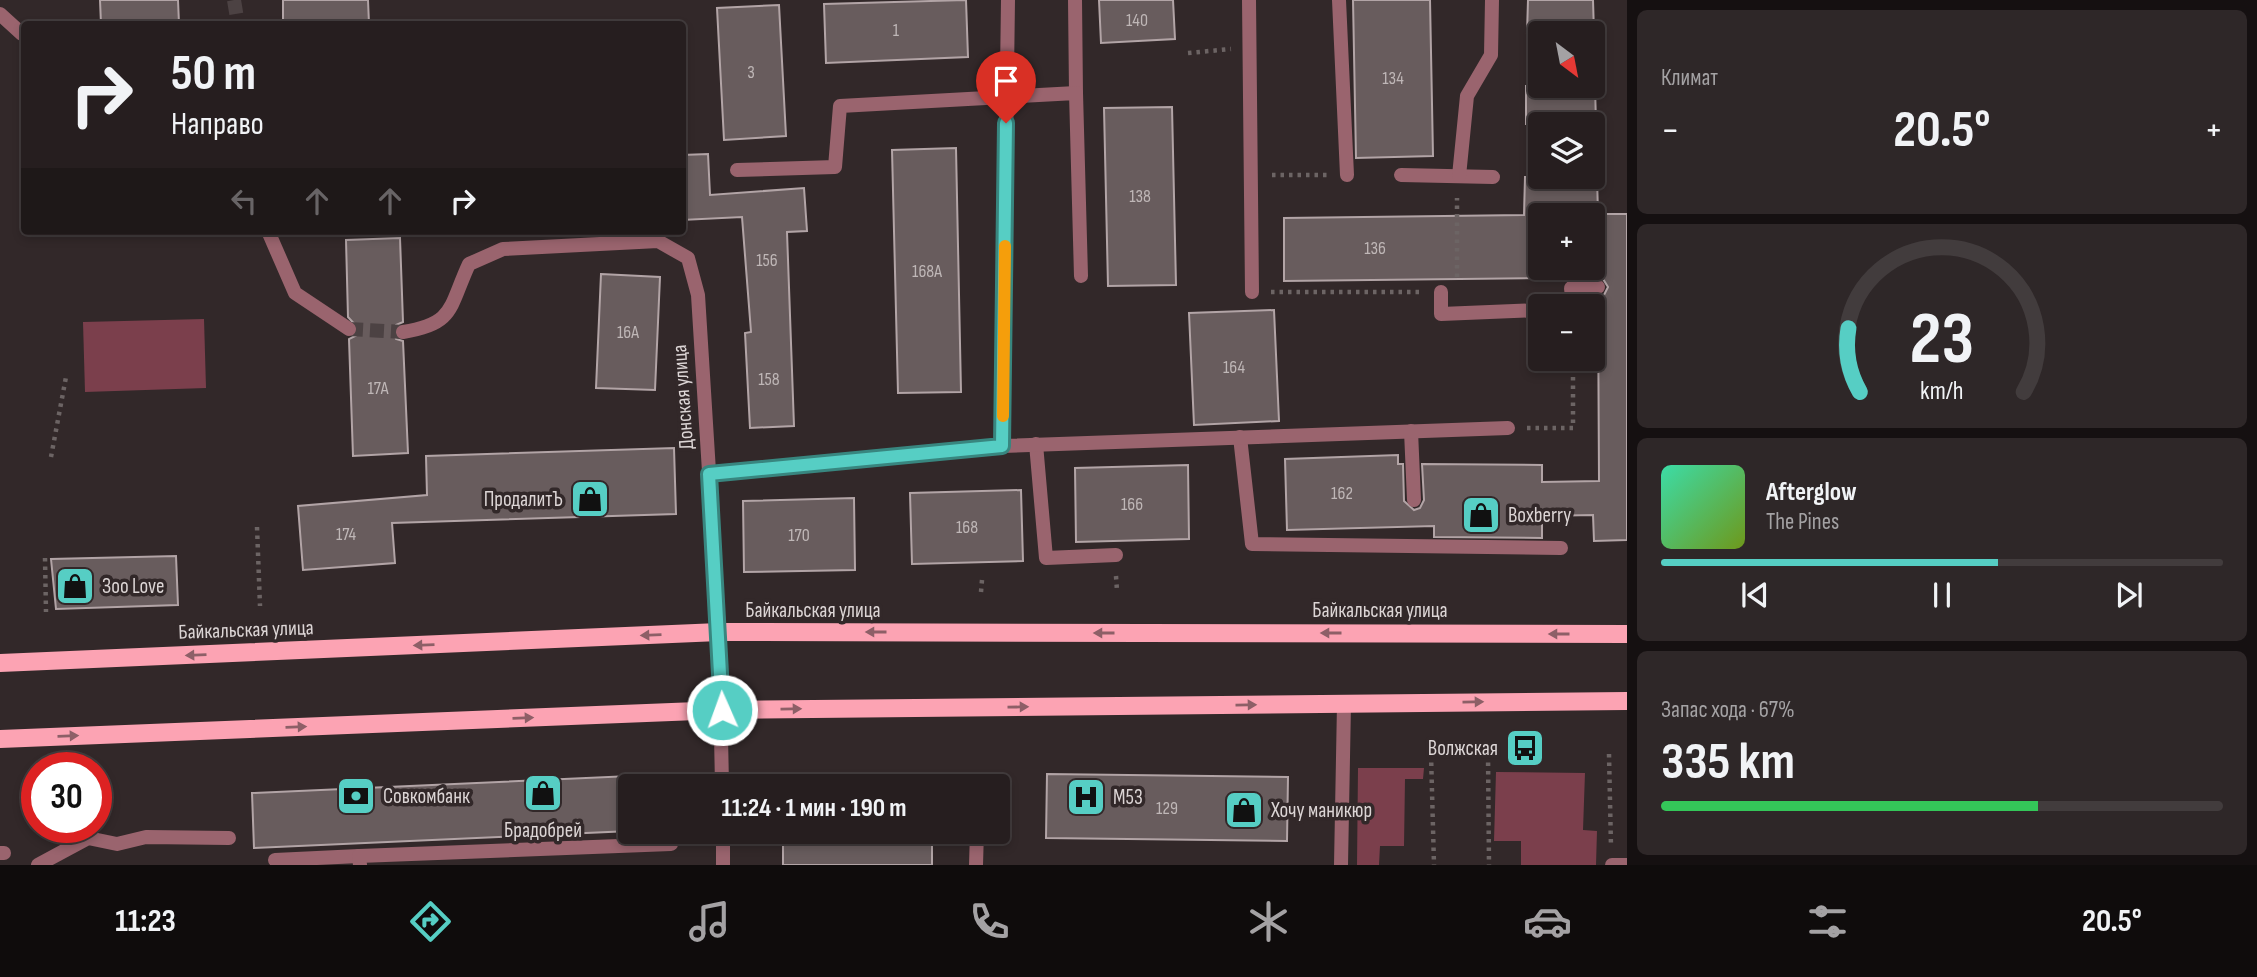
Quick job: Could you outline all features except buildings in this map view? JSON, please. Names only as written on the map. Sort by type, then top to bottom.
[{"type":"main road","name":"Байкальская улица","points":[[0,663],[719,632],[1627,634]]},
{"type":"main road","points":[[0,739],[722,710],[1627,701]]},
{"type":"street","points":[[1002,446],[1008,0]]},
{"type":"street","points":[[1075,0],[1081,276]]},
{"type":"street","points":[[1249,0],[1252,292]]},
{"type":"street","points":[[1339,0],[1347,175]]},
{"type":"street","points":[[1459,176],[1467,96],[1491,55],[1492,0]]},
{"type":"street","points":[[0,14],[21,33]]},
{"type":"street","points":[[737,170],[835,167],[840,106],[1076,93]]},
{"type":"street","points":[[1401,175],[1493,177]]},
{"type":"street","points":[[270,235],[295,293],[349,329]]},
{"type":"street","name":"Донская улица","points":[[403,332],[429,328],[445,320],[470,264],[503,249],[658,241],[688,258],[698,295],[719,632],[722,774]]},
{"type":"street","points":[[1572,294],[1571,288],[1598,287]]},
{"type":"street","points":[[1441,292],[1441,314],[1528,310]]},
{"type":"street","points":[[709,474],[1036,444],[1508,428]]},
{"type":"street","points":[[1411,430],[1415,499]]},
{"type":"street","points":[[1240,437],[1252,544],[1561,548]]},
{"type":"street","points":[[1036,444],[1046,558],[1116,555]]},
{"type":"street","points":[[1341,865],[1344,704]]},
{"type":"street","points":[[112,842],[117,844],[146,837],[229,838]]},
{"type":"street","points":[[38,865],[72,843]]},
{"type":"street","points":[[275,860],[359,860],[671,844]]},
{"type":"street","points":[[723,844],[723,865]]},
{"type":"street","points":[[976,844],[976,865]]},
{"type":"street","points":[[1612,858],[1627,865]]},
{"type":"path","points":[[1188,53],[1249,48]]},
{"type":"path","points":[[1252,292],[1459,292],[1456,216],[1459,176]]},
{"type":"path","points":[[1508,428],[1573,428],[1573,371]]},
{"type":"path","points":[[51,457],[66,377]]},
{"type":"path","points":[[257,527],[260,606]]},
{"type":"path","points":[[45,558],[46,612]]},
{"type":"path","points":[[981,592],[982,580]]},
{"type":"path","points":[[1431,754],[1434,865]]},
{"type":"path","points":[[1488,754],[1489,865]]},
{"type":"path","points":[[1609,754],[1612,858]]},
{"type":"shaded area","points":[[204,319],[206,388],[85,392],[83,322]]},
{"type":"shaded area","points":[[1358,768],[1424,768],[1423,779],[1405,779],[1404,846],[1380,846],[1379,865],[1357,865]]},
{"type":"shaded area","points":[[1496,772],[1585,773],[1583,830],[1597,831],[1596,865],[1521,865],[1521,841],[1494,841]]},
{"type":"tunnel","points":[[234,0],[238,21]]},
{"type":"tunnel","points":[[349,329],[403,332]]},
{"type":"slow traffic","points":[[1003,416],[1005,246]]},
{"type":"place","name":"ПродалитЪ","points":[[590,499]]},
{"type":"place","name":"Boxberry","points":[[1481,515]]},
{"type":"place","name":"Зоо Love","points":[[75,586]]},
{"type":"place","name":"Волжская","points":[[1525,748]]},
{"type":"place","name":"Брадобрей","points":[[543,793]]},
{"type":"place","name":"Совкомбанк","points":[[356,796]]},
{"type":"place","name":"М53","points":[[1086,797]]},
{"type":"place","name":"Хочу маникюр","points":[[1244,810]]},
{"type":"route","points":[[722,710],[709,474],[1002,446],[1006,123]]}]
